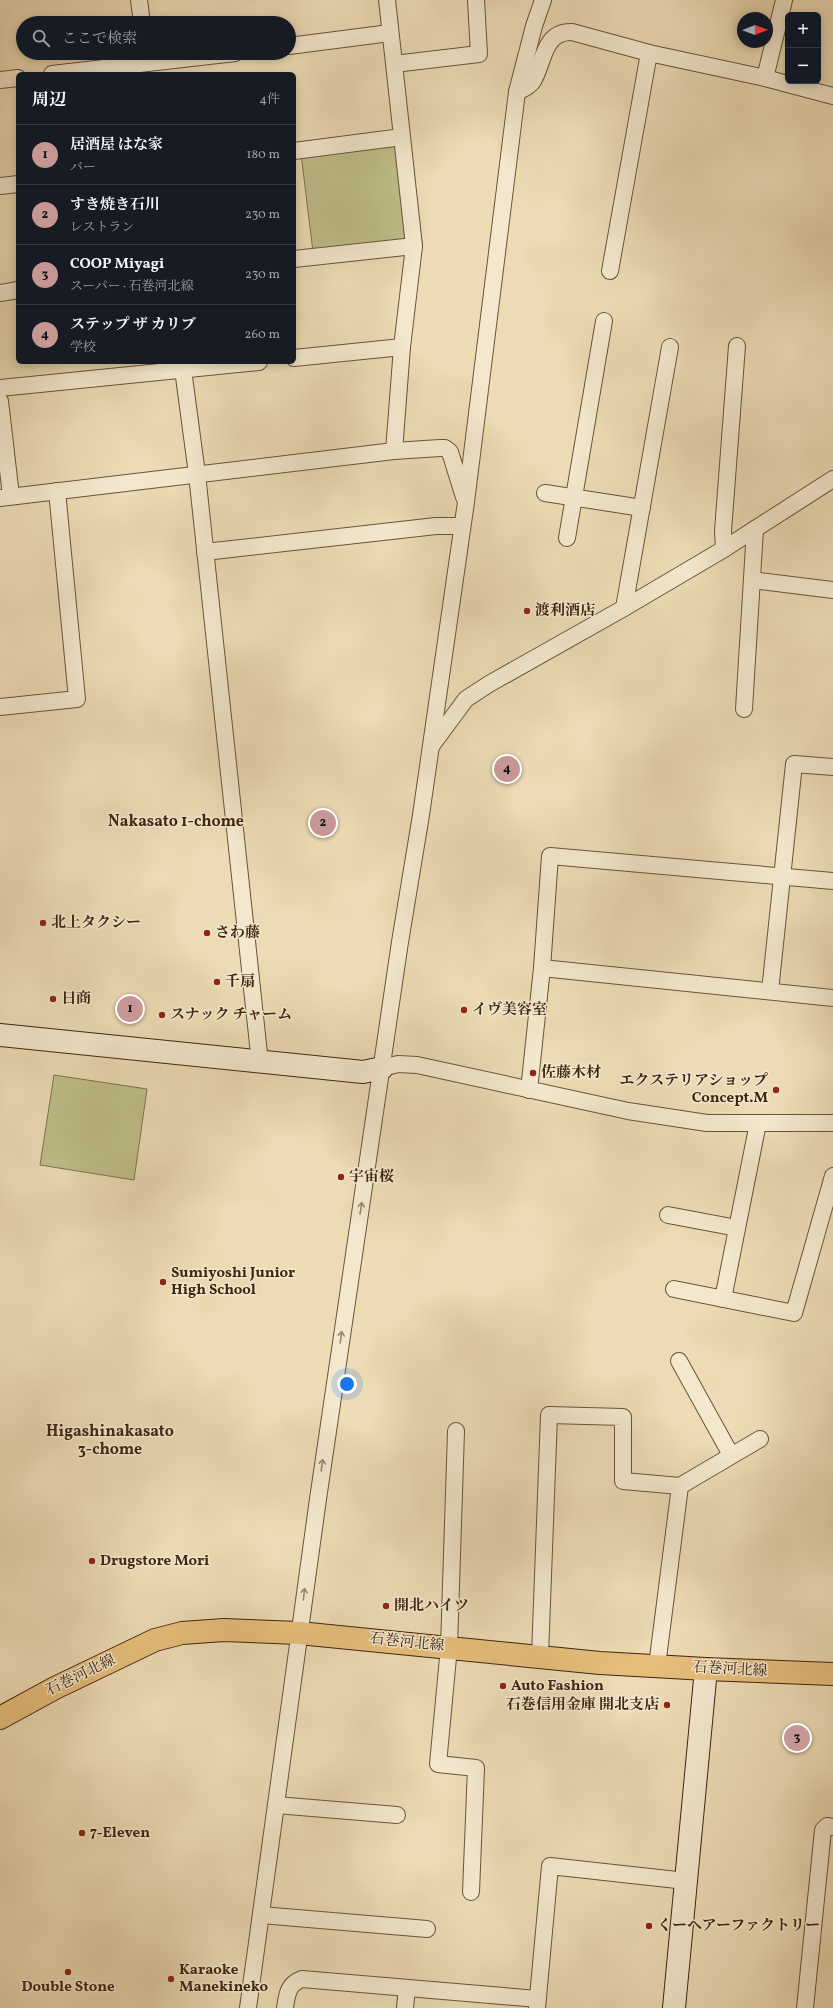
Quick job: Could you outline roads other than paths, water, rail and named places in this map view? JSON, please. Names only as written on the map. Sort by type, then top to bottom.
[{"type":"main road","name":"石巻河北線","points":[[0,1718],[55,1688],[155,1640],[182,1633],[224,1630],[299,1633],[657,1666],[833,1674]]},
{"type":"street","points":[[139,0],[141,16]]},
{"type":"street","points":[[387,0],[414,246],[402,347],[394,451]]},
{"type":"street","points":[[394,64],[479,54],[476,0]]},
{"type":"street","points":[[248,2008],[346,1302],[466,502],[517,92],[534,26],[543,0]]},
{"type":"street","points":[[764,78],[784,0]]},
{"type":"street","points":[[517,92],[527,88],[533,82],[548,44],[555,36],[564,32],[572,32],[649,53],[764,78],[833,96]]},
{"type":"street","points":[[296,45],[390,34]]},
{"type":"street","points":[[610,271],[649,53]]},
{"type":"street","points":[[69,72],[173,60]]},
{"type":"street","points":[[0,80],[16,78]]},
{"type":"street","points":[[296,151],[402,137]]},
{"type":"street","points":[[0,186],[16,184]]},
{"type":"street","points":[[296,258],[414,246]]},
{"type":"street","points":[[0,293],[16,290]]},
{"type":"street","points":[[567,538],[604,321]]},
{"type":"street","points":[[724,549],[723,531],[737,346]]},
{"type":"street","points":[[296,358],[402,347]]},
{"type":"street","points":[[624,608],[670,347]]},
{"type":"street","points":[[0,388],[182,366],[220,364]]},
{"type":"street","points":[[182,366],[197,474],[260,1063]]},
{"type":"street","points":[[0,401],[6,497],[394,451],[445,448],[450,452],[466,502]]},
{"type":"street","points":[[430,748],[466,700],[489,684],[624,608],[724,549],[833,479]]},
{"type":"street","points":[[0,707],[77,699],[57,491]]},
{"type":"street","points":[[545,493],[642,508]]},
{"type":"street","points":[[205,552],[436,526],[462,526]]},
{"type":"street","points":[[744,708],[755,529]]},
{"type":"street","points":[[752,580],[833,590]]},
{"type":"street","points":[[770,990],[794,764],[833,767]]},
{"type":"street","points":[[529,1090],[542,968],[550,856],[833,881]]},
{"type":"street","points":[[542,968],[770,990],[833,998]]},
{"type":"street","points":[[0,1035],[260,1063],[363,1072],[398,1064],[417,1065],[628,1111],[699,1122],[833,1123]]},
{"type":"street","points":[[723,1299],[758,1123]]},
{"type":"street","points":[[674,1289],[794,1313],[833,1176]]},
{"type":"street","points":[[668,1215],[737,1228]]},
{"type":"street","points":[[679,1361],[731,1455]]},
{"type":"street","points":[[540,1656],[549,1415],[623,1417],[623,1481],[680,1486],[760,1439]]},
{"type":"street","points":[[456,1431],[449,1647],[438,1764],[476,1768],[471,1892]]},
{"type":"street","points":[[657,1666],[680,1486]]},
{"type":"street","points":[[674,2008],[706,1669]]},
{"type":"street","points":[[276,1805],[397,1815]]},
{"type":"street","points":[[804,2008],[823,1830],[827,1826],[833,1827]]},
{"type":"street","points":[[285,2008],[287,1991],[294,1982],[302,1979],[407,1988],[537,2004],[550,1866],[686,1881]]},
{"type":"street","points":[[261,1915],[427,1929]]},
{"type":"street","points":[[405,2008],[407,1988]]},
{"type":"place","name":"渡利酒店","points":[[527,611]]},
{"type":"place","name":"ステップ ザ カリブ","points":[[507,769]]},
{"type":"place","name":"すき焼き石川","points":[[323,823]]},
{"type":"place","name":"北上タクシー","points":[[43,923]]},
{"type":"place","name":"さわ藤","points":[[207,933]]},
{"type":"place","name":"千扇","points":[[217,982]]},
{"type":"place","name":"日商","points":[[53,999]]},
{"type":"place","name":"居酒屋 はな家","points":[[130,1009]]},
{"type":"place","name":"イヴ美容室","points":[[464,1010]]},
{"type":"place","name":"スナック チャーム","points":[[162,1015]]},
{"type":"place","name":"佐藤木材","points":[[533,1073]]},
{"type":"place","name":"エクステリアショップ Concept.M","points":[[776,1090]]},
{"type":"place","name":"宇宙桜","points":[[341,1177]]},
{"type":"place","name":"Sumiyoshi Junior High School","points":[[163,1282]]},
{"type":"place","name":"Drugstore Mori","points":[[92,1561]]},
{"type":"place","name":"開北ハイツ","points":[[386,1606]]},
{"type":"place","name":"Auto Fashion","points":[[503,1686]]},
{"type":"place","name":"石巻信用金庫 開北支店","points":[[667,1705]]},
{"type":"place","name":"COOP Miyagi","points":[[797,1738]]},
{"type":"place","name":"7-Eleven","points":[[82,1833]]},
{"type":"place","name":"くーヘアーファクトリー","points":[[649,1926]]},
{"type":"place","name":"Double Stone","points":[[68,1972]]},
{"type":"place","name":"Karaoke Manekineko","points":[[171,1979]]},
{"type":"district","name":"Nakasato 1-chome","points":[[176,822]]},
{"type":"district","name":"Higashinakasato 3-chome","points":[[110,1441]]}]
